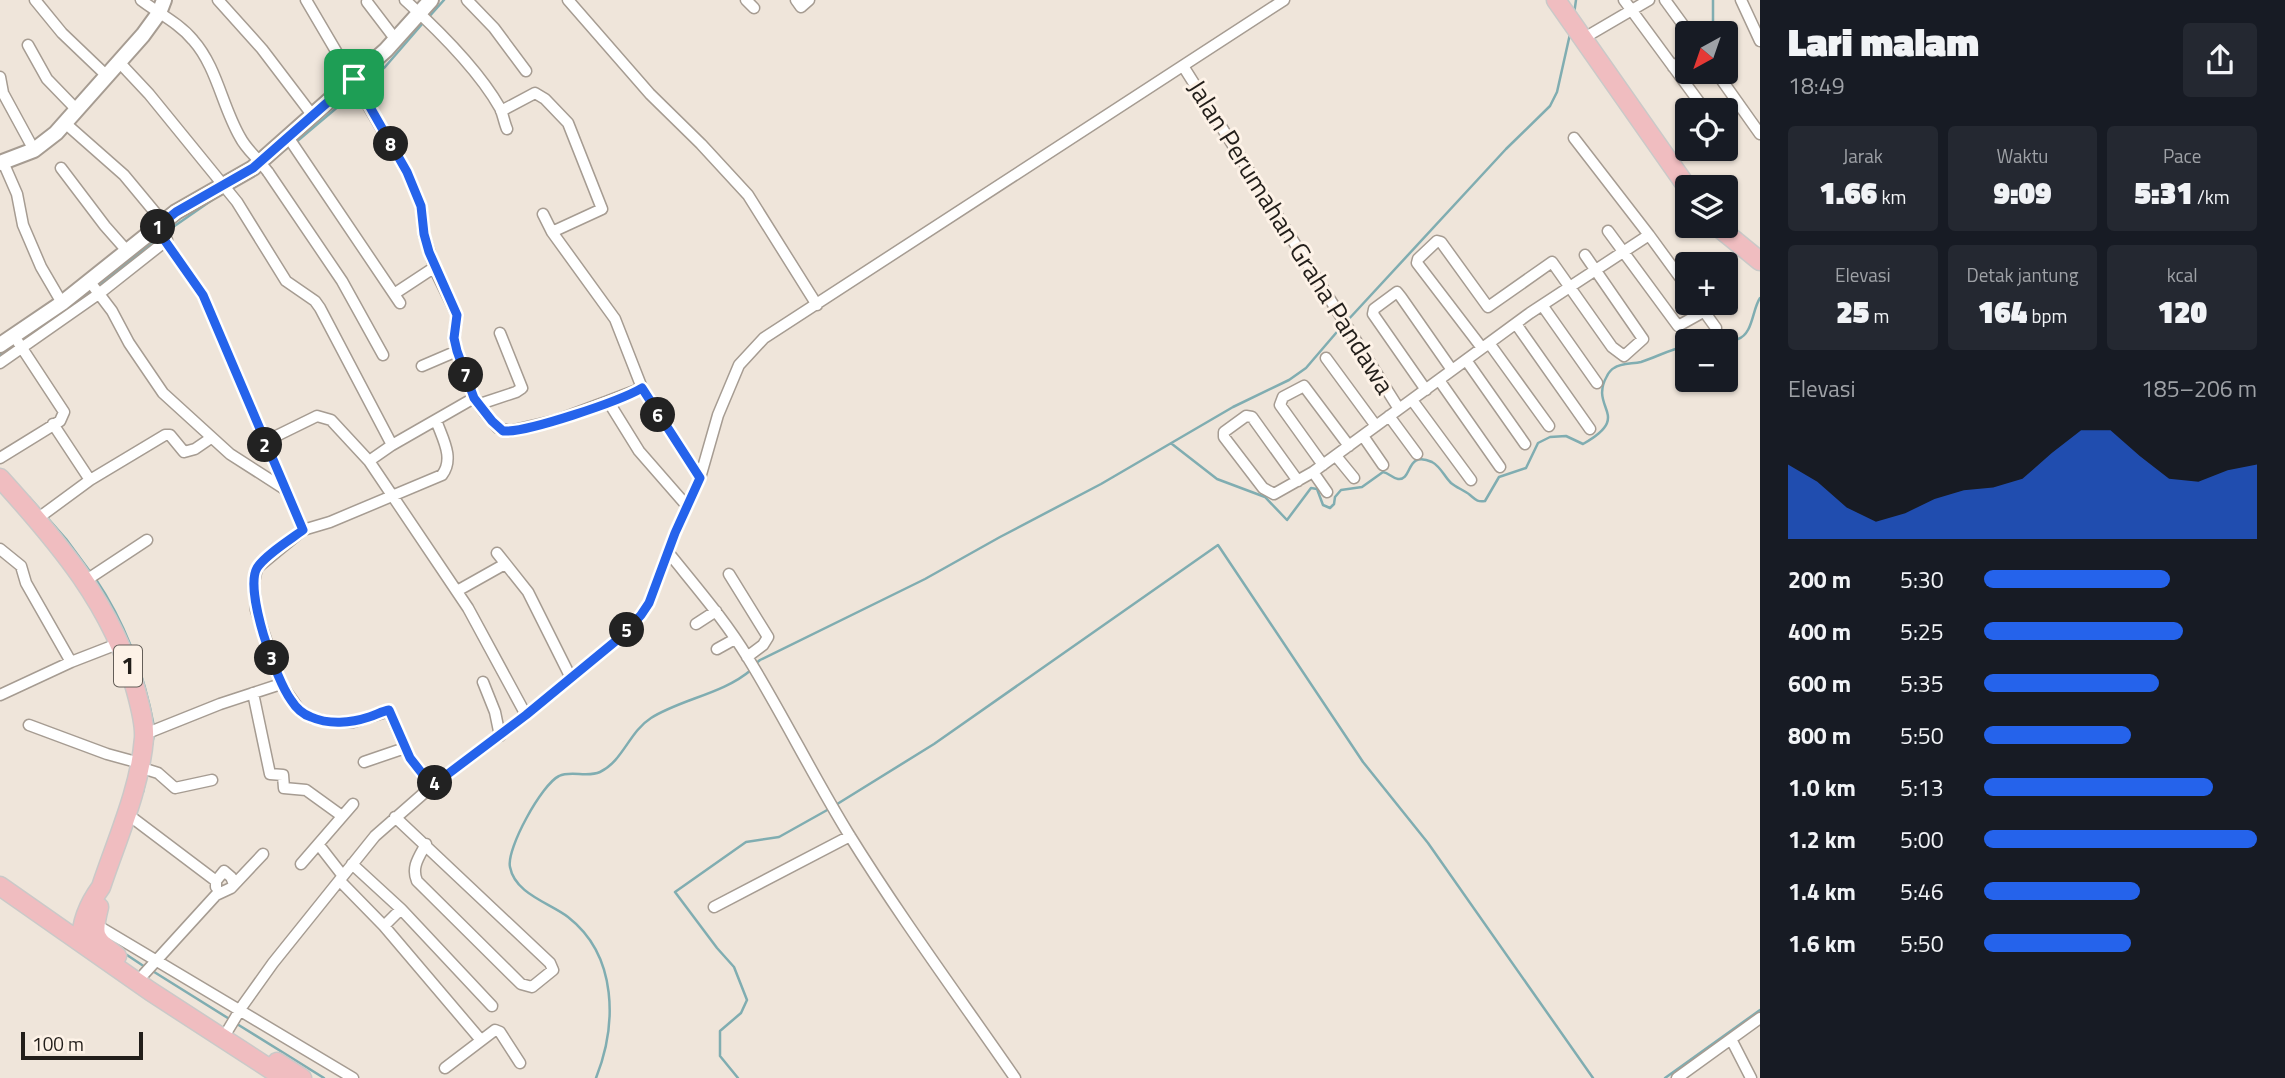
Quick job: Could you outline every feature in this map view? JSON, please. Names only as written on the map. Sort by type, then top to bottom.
[{"type":"highway","points":[[1560,6],[1679,175]]},
{"type":"highway","points":[[1732,238],[1760,261]]},
{"type":"highway","name":"1","points":[[0,478],[42,514],[65,552],[91,578],[120,643],[151,731],[132,817],[95,895],[83,925],[81,942]]},
{"type":"highway","points":[[0,886],[150,991],[284,1078]]},
{"type":"highway","name":"1","points":[[101,887],[102,898],[94,932],[100,944],[150,967],[233,1021],[302,1078]]},
{"type":"street","points":[[35,0],[62,33],[107,76]]},
{"type":"street","points":[[141,0],[162,6],[176,24],[194,40],[214,76],[238,135],[263,165],[342,281],[383,355]]},
{"type":"street","points":[[218,0],[262,49],[313,116]]},
{"type":"street","points":[[306,0],[407,172],[421,206],[424,234],[435,267],[457,315],[454,338],[457,351],[477,401],[498,428],[510,431],[557,420],[642,388]]},
{"type":"street","points":[[405,0],[425,17],[479,79],[501,111],[507,129]]},
{"type":"street","points":[[0,345],[18,341],[96,288],[162,232],[176,212],[263,165],[313,116],[356,85],[397,40],[425,17],[431,0]]},
{"type":"street","points":[[467,0],[494,28],[526,71]]},
{"type":"street","points":[[568,0],[650,94],[748,195],[817,305]]},
{"type":"street","points":[[796,0],[801,7],[809,0]]},
{"type":"street","points":[[353,1078],[233,1021],[273,963],[352,864],[395,817],[526,715],[623,635],[641,615],[649,603],[700,478],[718,415],[739,365],[764,338],[1283,0]]},
{"type":"street","points":[[1624,0],[1696,98]]},
{"type":"street","points":[[1581,34],[1649,0]]},
{"type":"street","points":[[1665,0],[1680,21]]},
{"type":"street","points":[[1741,0],[1760,41]]},
{"type":"street","points":[[367,2],[397,40]]},
{"type":"street","points":[[62,303],[41,267],[23,225],[17,194],[1,162],[34,150],[70,127],[77,110],[162,6]]},
{"type":"street","points":[[28,45],[47,79],[77,110]]},
{"type":"street","points":[[118,62],[149,94],[237,202],[286,281],[315,301],[320,308],[391,445]]},
{"type":"street","name":"Jalan Perumahan Graha Pandawa","points":[[1183,66],[1399,409],[1313,472],[1298,481],[1274,494],[1267,490],[1224,437],[1224,432],[1246,416],[1252,417],[1298,481]]},
{"type":"street","points":[[0,77],[3,93],[34,150]]},
{"type":"street","points":[[1725,84],[1760,134]]},
{"type":"street","points":[[501,111],[535,93],[561,113],[571,128],[602,209],[552,232]]},
{"type":"street","points":[[70,127],[124,175],[203,295],[303,530]]},
{"type":"street","points":[[1574,138],[1675,271]]},
{"type":"street","points":[[289,139],[400,303]]},
{"type":"street","points":[[61,168],[128,252]]},
{"type":"street","points":[[544,214],[552,232],[615,319],[642,388],[700,478]]},
{"type":"street","points":[[1608,231],[1678,326],[1692,315]]},
{"type":"street","points":[[0,363],[18,341],[62,303],[96,288],[128,252],[162,232]]},
{"type":"street","points":[[1399,409],[1542,305],[1649,235]]},
{"type":"street","points":[[1549,425],[1417,263],[1437,241],[1441,242],[1488,307],[1552,262],[1612,347],[1624,356],[1643,339],[1585,255]]},
{"type":"street","points":[[394,294],[435,267]]},
{"type":"street","points":[[96,288],[163,393],[230,454],[284,489]]},
{"type":"street","points":[[1426,390],[1373,314],[1374,309],[1392,293],[1397,292],[1401,297],[1452,370]]},
{"type":"street","points":[[1542,305],[1597,383]]},
{"type":"street","points":[[1707,315],[1716,328]]},
{"type":"street","points":[[1516,324],[1590,429]]},
{"type":"street","points":[[369,461],[391,445],[477,401],[516,392],[522,388],[499,333]]},
{"type":"street","points":[[0,458],[62,417],[62,409],[18,341]]},
{"type":"street","points":[[422,366],[457,351]]},
{"type":"street","points":[[1326,358],[1376,426]]},
{"type":"street","points":[[1466,360],[1525,444]]},
{"type":"street","points":[[1439,380],[1500,467]]},
{"type":"street","points":[[1323,465],[1280,405],[1283,397],[1304,386],[1349,446]]},
{"type":"street","points":[[1412,400],[1471,480]]},
{"type":"street","points":[[608,401],[639,451],[687,506]]},
{"type":"street","points":[[264,442],[310,418],[322,416],[331,420],[346,434],[369,461],[457,591],[526,715]]},
{"type":"street","points":[[1389,416],[1417,454]]},
{"type":"street","points":[[432,786],[405,748],[389,710],[354,722],[330,722],[300,712],[281,684],[256,610],[254,582],[257,568],[303,530],[330,522],[434,479],[446,470],[449,464],[448,454],[436,421]]},
{"type":"street","points":[[53,424],[90,480]]},
{"type":"street","points":[[42,514],[90,480],[165,435],[170,435],[184,452],[195,449],[211,438]]},
{"type":"street","points":[[1363,436],[1383,465]]},
{"type":"street","points":[[1336,456],[1353,478]]},
{"type":"street","points":[[1313,472],[1327,492]]},
{"type":"street","points":[[91,578],[147,540]]},
{"type":"street","points":[[0,549],[23,569],[26,583],[71,662]]},
{"type":"street","points":[[668,552],[736,639],[878,880],[1016,1078]]},
{"type":"street","points":[[497,553],[528,593],[571,678]]},
{"type":"street","points":[[457,591],[506,564]]},
{"type":"street","points":[[730,574],[768,637],[752,664]]},
{"type":"street","points":[[696,624],[716,611]]},
{"type":"street","points":[[717,649],[736,639]]},
{"type":"street","points":[[0,695],[120,643]]},
{"type":"street","points":[[483,682],[495,712],[500,736]]},
{"type":"street","points":[[151,731],[281,684]]},
{"type":"street","points":[[253,693],[270,774],[283,775],[284,788],[306,790],[342,816]]},
{"type":"street","points":[[29,725],[158,773],[175,788],[212,780]]},
{"type":"street","points":[[364,762],[405,748]]},
{"type":"street","points":[[301,864],[353,804]]},
{"type":"street","points":[[132,817],[216,881]]},
{"type":"street","points":[[395,817],[426,844],[550,963],[552,970],[532,987],[525,987],[417,881],[415,864],[426,844]]},
{"type":"street","points":[[714,907],[850,836]]},
{"type":"street","points":[[322,849],[342,878],[480,1039]]},
{"type":"street","points":[[95,923],[150,967],[216,895],[231,888],[263,854]]},
{"type":"street","points":[[352,864],[401,909],[492,1006]]},
{"type":"street","points":[[216,895],[216,881],[225,872],[232,877],[234,884]]},
{"type":"street","points":[[384,926],[401,909]]},
{"type":"street","points":[[1677,1078],[1760,1018]]},
{"type":"street","points":[[445,1068],[493,1030],[498,1030],[520,1063]]},
{"type":"street","points":[[1731,1039],[1751,1078]]},
{"type":"waterway","points":[[428,18],[444,0]]},
{"type":"waterway","points":[[1574,14],[1576,0]]},
{"type":"waterway","points":[[1713,0],[1713,21]]},
{"type":"waterway","points":[[295,143],[385,67],[423,23]]},
{"type":"waterway","points":[[1347,321],[1506,149],[1550,106],[1557,92],[1570,34]]},
{"type":"waterway","points":[[278,155],[290,146]]},
{"type":"waterway","points":[[163,234],[215,198]]},
{"type":"waterway","points":[[98,287],[158,238]]},
{"type":"waterway","points":[[69,307],[92,291]]},
{"type":"waterway","points":[[1738,339],[1747,332],[1760,298]]},
{"type":"waterway","points":[[754,665],[925,579],[1101,484],[1233,407],[1289,380],[1306,368],[1342,326]]},
{"type":"waterway","points":[[0,355],[14,344]]},
{"type":"waterway","points":[[1172,444],[1217,479],[1265,497],[1287,520],[1311,488],[1317,489],[1323,505],[1330,508],[1341,490],[1362,487],[1383,472],[1398,479],[1403,478],[1413,463],[1423,459],[1438,466],[1453,485],[1477,500],[1485,501],[1499,477],[1526,468],[1538,443],[1550,437],[1566,436],[1583,444],[1606,426],[1608,418],[1602,396],[1603,387],[1613,369],[1675,349]]},
{"type":"waterway","points":[[29,497],[66,539],[91,573]]},
{"type":"waterway","points":[[834,806],[934,744],[1218,545],[1363,762],[1428,843],[1593,1078]]},
{"type":"waterway","points":[[95,578],[125,631],[145,687],[154,727]]},
{"type":"waterway","points":[[596,1078],[608,1036],[610,1014],[604,971],[596,951],[584,933],[568,917],[526,891],[513,876],[510,858],[519,832],[544,791],[559,776],[600,772],[615,761],[637,731],[651,718],[728,685],[751,670]]},
{"type":"waterway","points":[[143,792],[154,734]]},
{"type":"waterway","points":[[738,1078],[720,1056],[720,1031],[741,1013],[747,1000],[734,967],[675,892],[746,842],[779,837],[829,809]]},
{"type":"waterway","points":[[124,953],[145,967]]},
{"type":"waterway","points":[[151,970],[231,1020]]},
{"type":"waterway","points":[[1665,1078],[1760,1010]]},
{"type":"waterway","points":[[237,1024],[324,1078]]},
{"type":"route","points":[[354,79],[407,172],[421,206],[429,252],[457,315],[454,338],[457,351],[474,398],[498,428],[510,431],[557,420],[642,388],[700,478],[675,533],[649,603],[641,615],[623,635],[526,715],[432,786],[410,758],[389,710],[354,722],[330,722],[312,718],[300,712],[281,684],[256,610],[254,582],[257,568],[262,562],[303,530],[203,295],[167,240],[156,228],[176,212],[253,168],[354,79]]}]
